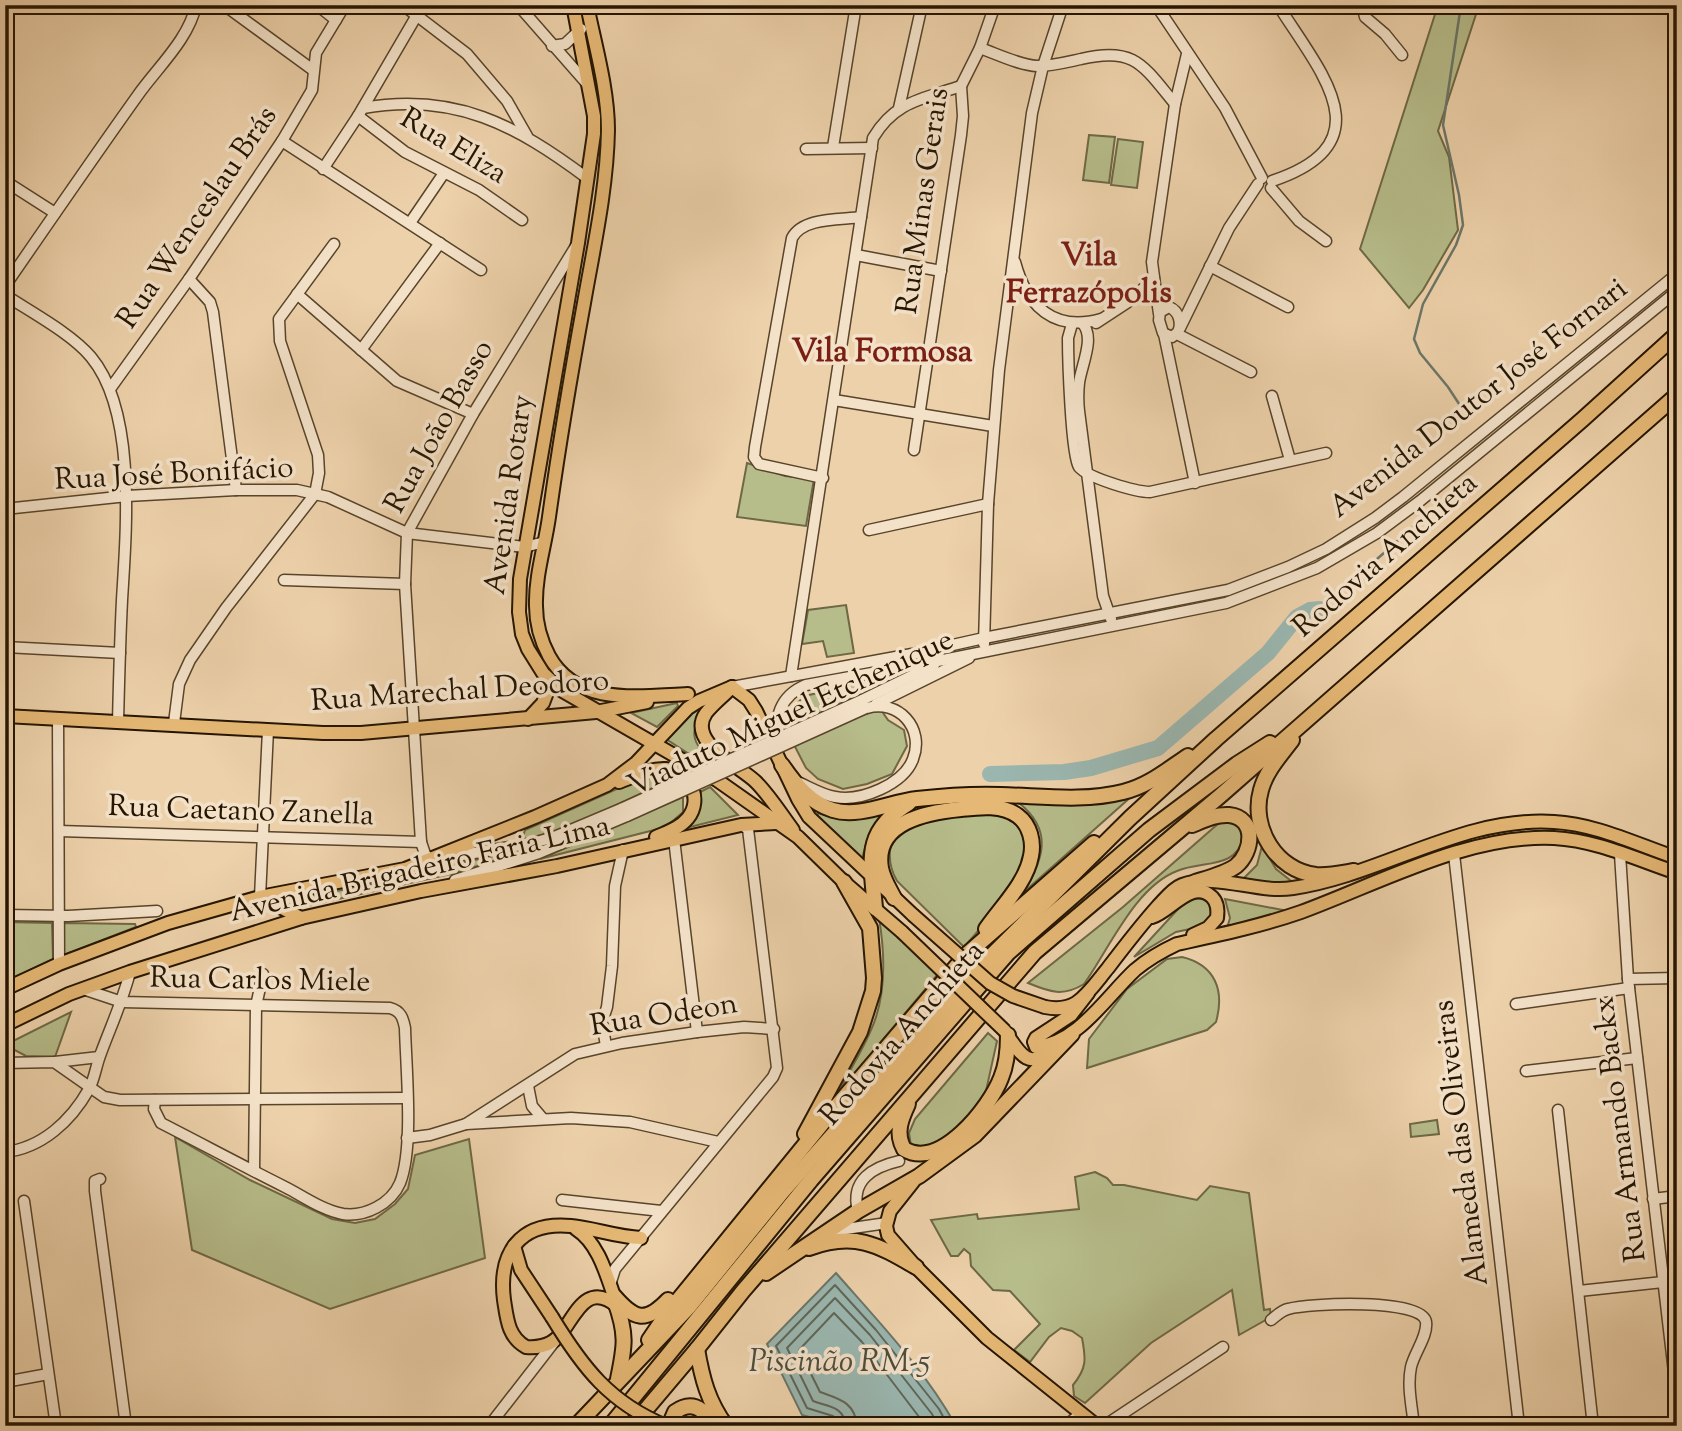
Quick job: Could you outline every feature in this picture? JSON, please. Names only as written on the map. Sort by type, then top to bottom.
[{"type":"highway","name":"Rodovia Anchieta","points":[[576,1426],[688,1308],[783,1191],[992,955],[1130,818],[1216,739],[1677,334]]},
{"type":"highway","name":"Rodovia Anchieta","points":[[632,1426],[743,1291],[1035,952],[1183,828],[1677,395]]},
{"type":"highway","points":[[1311,714],[1266,776],[1259,804],[1262,830],[1275,852],[1297,869],[1319,875],[1354,872]]},
{"type":"highway","name":"Rodovia Anchieta","points":[[610,1426],[811,1180],[1008,953],[1149,830],[1237,764],[1262,747],[1289,734]]},
{"type":"highway","points":[[782,765],[810,798],[839,811],[862,811],[915,799],[1000,795],[1072,798],[1120,793],[1148,783],[1216,739]]},
{"type":"highway","points":[[875,908],[870,863],[872,846],[886,820],[915,799]]},
{"type":"highway","points":[[894,898],[881,869],[881,851],[890,834],[904,823],[938,811],[984,807],[1002,809],[1019,817],[1027,828],[1032,845],[1027,870],[970,952]]},
{"type":"highway","points":[[1183,828],[1214,817],[1230,815],[1242,820],[1250,834],[1248,850],[1238,864],[1195,883]]},
{"type":"highway","name":"Rodovia Anchieta","points":[[635,1362],[666,1315],[712,1258],[970,952],[1098,840],[1130,818]]},
{"type":"highway","points":[[788,1166],[860,1032],[873,991],[870,928],[844,882]]},
{"type":"highway","points":[[914,1091],[901,1123],[902,1145],[906,1150],[915,1153],[940,1147],[967,1127],[989,1102],[1005,1067],[1006,1033]]},
{"type":"highway","points":[[743,1291],[824,1232],[919,1176],[975,1135],[1066,1037]]},
{"type":"highway","points":[[786,1258],[820,1245],[852,1241],[878,1245],[916,1267]]},
{"type":"highway","points":[[614,1296],[635,1315],[652,1314],[712,1258]]},
{"type":"highway","points":[[614,1296],[625,1329],[618,1379]]},
{"type":"highway","points":[[697,1349],[703,1385],[726,1426]]},
{"type":"highway","points":[[668,1426],[675,1412],[690,1405],[698,1406],[719,1426]]},
{"type":"main road","name":"Avenida Rotary","points":[[573,5],[594,116],[594,134],[578,243],[524,547],[519,611],[523,634],[536,664],[561,691],[655,742],[717,780],[798,837],[844,882],[902,932],[1006,1033],[1024,1056],[1032,1060],[1042,1057],[1066,1037]]},
{"type":"main road","name":"Avenida Rotary","points":[[588,11],[607,114],[606,146],[600,211],[565,405],[536,614],[542,642],[550,659],[581,687],[608,695],[688,694]]},
{"type":"main road","points":[[528,719],[543,703],[551,682]]},
{"type":"main road","name":"Rua Marechal Deodoro","points":[[5,716],[348,733],[596,712],[732,687]]},
{"type":"main road","points":[[732,687],[757,710],[809,817],[873,880],[989,983],[1013,996],[1045,1007],[1067,1007],[1088,993]]},
{"type":"main road","points":[[607,785],[636,763],[688,708],[732,687]]},
{"type":"main road","points":[[732,687],[706,713],[703,719],[703,735],[710,747],[763,789],[798,837]]},
{"type":"main road","points":[[607,785],[656,769],[668,769],[692,785],[693,808],[682,824],[623,850]]},
{"type":"main road","name":"Avenida Brigadeiro Faria Lima","points":[[5,989],[59,964],[179,919],[263,892],[405,869],[607,785]]},
{"type":"main road","points":[[1147,918],[1160,914],[1189,893],[1203,892],[1212,897],[1217,907],[1215,921],[1208,928],[1163,950],[1136,969],[1066,1037],[1040,1047],[1035,1045],[1037,1038],[1076,1010],[1147,918],[1176,888],[1195,883],[1216,882],[1278,890],[1306,886],[1482,829],[1536,822],[1555,822],[1587,828],[1677,858]]},
{"type":"main road","name":"Avenida Brigadeiro Faria Lima","points":[[5,1025],[83,989],[130,971],[300,918],[421,891],[557,866],[741,825],[776,823]]},
{"type":"main road","points":[[1177,944],[1297,913],[1364,886],[1487,845],[1545,838],[1583,842],[1677,873]]},
{"type":"main road","points":[[263,892],[276,905],[300,918]]},
{"type":"main road","points":[[919,1176],[900,1195],[888,1219],[888,1235],[987,1338],[1095,1425]]},
{"type":"main road","points":[[570,1226],[589,1240],[614,1296],[610,1300],[600,1298],[586,1301],[577,1307],[556,1339],[534,1348],[526,1347],[513,1337],[508,1324],[503,1271],[506,1257],[513,1246],[534,1230],[570,1226],[641,1238]]},
{"type":"main road","points":[[513,1246],[521,1270],[577,1358],[617,1399],[634,1411],[668,1426]]},
{"type":"street","points":[[193,17],[196,5]]},
{"type":"street","points":[[5,286],[202,5]]},
{"type":"street","points":[[224,5],[313,69]]},
{"type":"street","points":[[317,5],[336,20]]},
{"type":"street","name":"Rua Wenceslau Brás","points":[[110,389],[189,279],[282,141],[312,90],[316,52],[345,5]]},
{"type":"street","points":[[403,5],[467,54],[507,101],[528,136]]},
{"type":"street","points":[[518,5],[589,86]]},
{"type":"street","points":[[833,147],[856,5]]},
{"type":"street","points":[[899,108],[922,5]]},
{"type":"street","name":"Rua Minas Gerais","points":[[914,450],[963,116],[961,86],[980,48],[995,5]]},
{"type":"street","points":[[983,651],[993,426],[1032,113],[1043,65],[1063,5]]},
{"type":"street","points":[[1156,5],[1232,120],[1265,184],[1299,220],[1326,241]]},
{"type":"street","points":[[1164,334],[1171,337],[1178,332],[1229,228],[1245,204],[1265,184],[1300,170],[1319,158],[1331,139],[1336,117],[1332,92],[1278,5]]},
{"type":"street","points":[[1362,5],[1365,17],[1385,34],[1402,55]]},
{"type":"street","points":[[552,46],[565,44],[579,32],[588,11]]},
{"type":"street","points":[[323,169],[417,15]]},
{"type":"street","points":[[980,48],[1032,65],[1102,54],[1122,55],[1135,61],[1148,73],[1175,104]]},
{"type":"street","points":[[1186,54],[1175,104],[1153,252],[1159,314],[1171,359],[1195,483]]},
{"type":"street","points":[[791,676],[873,138],[888,116],[899,108],[961,86]]},
{"type":"street","points":[[360,112],[402,103],[452,109],[486,118],[528,136],[587,178]]},
{"type":"street","name":"Rua Eliza","points":[[360,112],[405,152],[479,190],[522,220]]},
{"type":"street","points":[[282,141],[481,270]]},
{"type":"street","points":[[806,149],[872,148]]},
{"type":"street","points":[[410,223],[444,173]]},
{"type":"street","points":[[5,181],[55,213]]},
{"type":"street","points":[[823,478],[766,468],[754,457],[755,447],[792,238],[801,227],[811,223],[861,217]]},
{"type":"street","points":[[361,350],[440,243]]},
{"type":"street","name":"Rua João Basso","points":[[430,860],[421,842],[412,728],[405,584],[407,533],[472,414],[578,243]]},
{"type":"street","points":[[174,723],[179,684],[190,660],[226,608],[315,494],[319,473],[317,454],[278,333],[279,319],[334,244]]},
{"type":"street","points":[[856,256],[941,271]]},
{"type":"street","points":[[1014,258],[1033,301]]},
{"type":"street","points":[[1210,265],[1288,307]]},
{"type":"street","name":"Avenida Doutor José Fornari","points":[[791,676],[1228,590],[1277,572],[1325,549],[1375,518],[1677,274]]},
{"type":"street","points":[[189,279],[210,302],[213,312],[236,490]]},
{"type":"street","points":[[1155,284],[1179,317],[1171,359]]},
{"type":"street","points":[[1155,284],[1101,319],[1081,326],[1068,338],[1077,462],[1086,472],[1144,492],[1326,453]]},
{"type":"street","name":"Avenida Doutor José Fornari","points":[[774,749],[778,711],[798,688],[1226,603],[1317,568],[1355,546],[1420,501],[1677,291]]},
{"type":"street","points":[[297,294],[397,381],[472,414]]},
{"type":"street","points":[[5,295],[81,347],[99,368],[110,389],[117,416],[127,496],[118,722]]},
{"type":"street","points":[[1009,301],[1021,296],[1033,301],[1053,318],[1081,326]]},
{"type":"street","points":[[1159,314],[1163,309],[1181,307],[1193,301]]},
{"type":"street","points":[[1081,326],[1079,392],[1086,472],[1103,596],[1114,626]]},
{"type":"street","points":[[1178,332],[1251,372]]},
{"type":"street","points":[[1272,396],[1290,460]]},
{"type":"street","points":[[834,400],[993,426]]},
{"type":"street","points":[[1085,459],[1115,483]]},
{"type":"street","name":"Rua José Bonifácio","points":[[5,509],[127,496],[236,490],[297,490],[315,494],[407,533],[524,547],[545,542]]},
{"type":"street","points":[[869,530],[988,505]]},
{"type":"street","points":[[284,580],[405,584]]},
{"type":"street","name":"Avenida Doutor José Fornari","points":[[943,660],[984,638]]},
{"type":"street","points":[[5,647],[120,653]]},
{"type":"street","name":"Viaduto Miguel Etchenique","points":[[421,891],[539,853],[983,651]]},
{"type":"street","name":"Viaduto Miguel Etchenique","points":[[865,705],[943,660]]},
{"type":"street","name":"Rua Marechal Deodoro","points":[[732,687],[791,676]]},
{"type":"street","points":[[792,779],[833,797],[851,798],[881,788],[903,774],[911,765],[916,749],[914,732],[909,722],[893,708],[865,705]]},
{"type":"street","points":[[58,718],[59,964]]},
{"type":"street","points":[[263,892],[262,836],[268,730]]},
{"type":"street","name":"Viaduto Miguel Etchenique","points":[[405,869],[426,867],[463,855],[533,843],[625,812]]},
{"type":"street","points":[[614,1296],[615,1269],[773,1077],[776,1068],[774,1029],[748,830],[741,825]]},
{"type":"street","name":"Rua Caetano Zanella","points":[[59,831],[421,842]]},
{"type":"street","points":[[674,839],[697,1032]]},
{"type":"street","points":[[606,1046],[602,1022],[607,1007],[612,966],[615,886],[623,850]]},
{"type":"street","name":"Alameda das Oliveiras","points":[[1454,854],[1519,1426]]},
{"type":"street","name":"Rua Armando Backx","points":[[1620,854],[1629,984],[1677,1398]]},
{"type":"street","points":[[5,915],[58,916],[157,911]]},
{"type":"street","points":[[5,1152],[40,1142],[67,1119],[90,1087],[99,1057],[122,1002],[130,971]]},
{"type":"street","points":[[254,1171],[256,1006],[263,974]]},
{"type":"street","points":[[1516,1004],[1677,978]]},
{"type":"street","name":"Rua Carlos Miele","points":[[83,989],[122,1002],[397,1010],[405,1028],[407,1098]]},
{"type":"street","name":"Rua Odeon","points":[[466,1124],[576,1054],[606,1046],[697,1032],[744,1027],[774,1029]]},
{"type":"street","points":[[5,1063],[54,1062],[99,1057]]},
{"type":"street","points":[[1526,1071],[1637,1058]]},
{"type":"street","points":[[54,1062],[104,1097],[155,1100],[407,1098],[407,1138],[402,1177],[392,1196],[369,1211],[356,1214],[331,1211],[161,1123],[154,1109],[155,1100]]},
{"type":"street","points":[[528,1086],[532,1106],[543,1119]]},
{"type":"street","points":[[1558,1110],[1593,1426]]},
{"type":"street","points":[[407,1138],[430,1135],[466,1124],[543,1119],[630,1122],[718,1142]]},
{"type":"street","points":[[858,1211],[856,1194],[863,1178],[876,1167],[898,1161]]},
{"type":"street","points":[[100,1178],[95,1181],[94,1191],[126,1426]]},
{"type":"street","points":[[1653,1199],[1677,1196]]},
{"type":"street","points":[[562,1200],[661,1211]]},
{"type":"street","points":[[24,1201],[56,1426]]},
{"type":"street","points":[[824,1232],[888,1219]]},
{"type":"street","points":[[1579,1291],[1663,1282]]},
{"type":"street","points":[[1270,1320],[1286,1309],[1322,1304],[1400,1306],[1419,1312],[1427,1324],[1410,1377],[1414,1426]]},
{"type":"street","points":[[489,1426],[556,1339]]},
{"type":"street","points":[[1095,1425],[1223,1347]]},
{"type":"street","points":[[5,1382],[48,1374]]},
{"type":"street","points":[[1066,1426],[1081,1413]]},
{"type":"green space","points":[[1438,5],[1479,5],[1438,131],[1449,157],[1458,230],[1423,290],[1409,308],[1360,249]]},
{"type":"green space","points":[[1089,135],[1115,137],[1109,183],[1083,180]]},
{"type":"green space","points":[[1118,139],[1143,142],[1137,188],[1111,185]]},
{"type":"green space","points":[[747,463],[785,476],[814,479],[806,526],[737,517]]},
{"type":"green space","points":[[846,605],[854,653],[827,657],[823,641],[802,644],[808,610]]},
{"type":"green space","points":[[863,684],[888,720],[904,730],[907,746],[892,774],[867,784],[843,789],[818,779],[806,768],[790,737],[789,722],[794,706],[805,696]]},
{"type":"green space","points":[[677,703],[678,706],[657,727],[631,713]]},
{"type":"green space","points":[[704,705],[696,721],[694,735],[700,748],[714,761],[706,765],[666,739],[689,715]]},
{"type":"green space","points":[[662,773],[670,780],[565,829],[522,840],[525,830],[630,783]]},
{"type":"green space","points":[[710,787],[738,815],[686,828],[696,817],[700,792]]},
{"type":"green space","points":[[1132,796],[1024,892],[1036,868],[1042,845],[1037,824],[1019,803]]},
{"type":"green space","points":[[683,797],[683,812],[666,827],[540,859]]},
{"type":"green space","points":[[888,809],[870,834],[861,863],[817,815],[819,813],[834,817]]},
{"type":"green space","points":[[998,811],[1024,827],[1027,843],[1025,856],[1003,898],[964,947],[897,881],[890,857],[892,840],[901,827],[909,822]]},
{"type":"green space","points":[[1227,821],[1238,824],[1244,836],[1234,854],[1218,862],[1177,871],[1148,890],[1124,920],[1084,984],[1069,991],[1056,992],[1028,983],[1123,907],[1219,823]]},
{"type":"green space","points":[[1262,846],[1276,869],[1295,884],[1259,884],[1242,880],[1257,865]]},
{"type":"green space","points":[[517,851],[518,853],[455,873],[302,907],[301,897],[399,880],[441,867]]},
{"type":"green space","points":[[1190,896],[1208,897],[1213,915],[1204,926],[1176,932],[1134,957]]},
{"type":"green space","points":[[1225,899],[1288,911],[1227,928],[1230,918]]},
{"type":"green space","points":[[879,918],[938,974],[839,1092],[867,1038],[880,1003],[883,946]]},
{"type":"green space","points":[[5,922],[52,923],[53,959],[5,982]]},
{"type":"green space","points":[[64,923],[135,924],[136,927],[64,955]]},
{"type":"green space","points":[[1182,957],[1202,966],[1215,980],[1219,999],[1216,1022],[1207,1030],[1087,1068],[1089,1039],[1127,989],[1167,959]]},
{"type":"green space","points":[[71,1012],[55,1057],[26,1056],[5,1045]]},
{"type":"green space","points":[[988,1033],[997,1041],[986,1091],[976,1113],[932,1148],[911,1146],[909,1133],[915,1119]]},
{"type":"green space","points":[[1437,1120],[1439,1134],[1411,1137],[1410,1124]]},
{"type":"green space","points":[[175,1137],[250,1180],[332,1219],[355,1223],[375,1219],[395,1204],[408,1189],[415,1155],[469,1139],[485,1258],[330,1309],[192,1250]]},
{"type":"green space","points":[[1095,1172],[1107,1178],[1113,1185],[1197,1200],[1210,1186],[1249,1193],[1264,1310],[1270,1309],[1271,1317],[1239,1335],[1232,1290],[1151,1343],[1085,1403],[1074,1396],[1073,1385],[1084,1363],[1082,1338],[1061,1328],[1049,1337],[1030,1362],[1014,1350],[1040,1324],[1010,1291],[993,1290],[971,1266],[970,1254],[964,1249],[958,1256],[951,1256],[931,1220],[977,1214],[978,1219],[1079,1209],[1075,1177]]},
{"type":"water","name":"Piscinão RM-5","points":[[836,1273],[930,1385],[956,1426],[842,1426],[802,1415],[767,1344]]},
{"type":"waterway","points":[[1461,5],[1443,125],[1463,225],[1456,245],[1423,304],[1414,339],[1420,353],[1465,413]]},
{"type":"waterway","points":[[1320,609],[1442,502]]},
{"type":"waterway","points":[[990,774],[1064,772],[1091,768],[1158,748],[1268,653],[1297,617],[1310,610],[1320,609]]},
{"type":"district","name":"Vila Ferrazópolis","points":[[1089,276]]},
{"type":"district","name":"Vila Formosa","points":[[882,353]]}]
